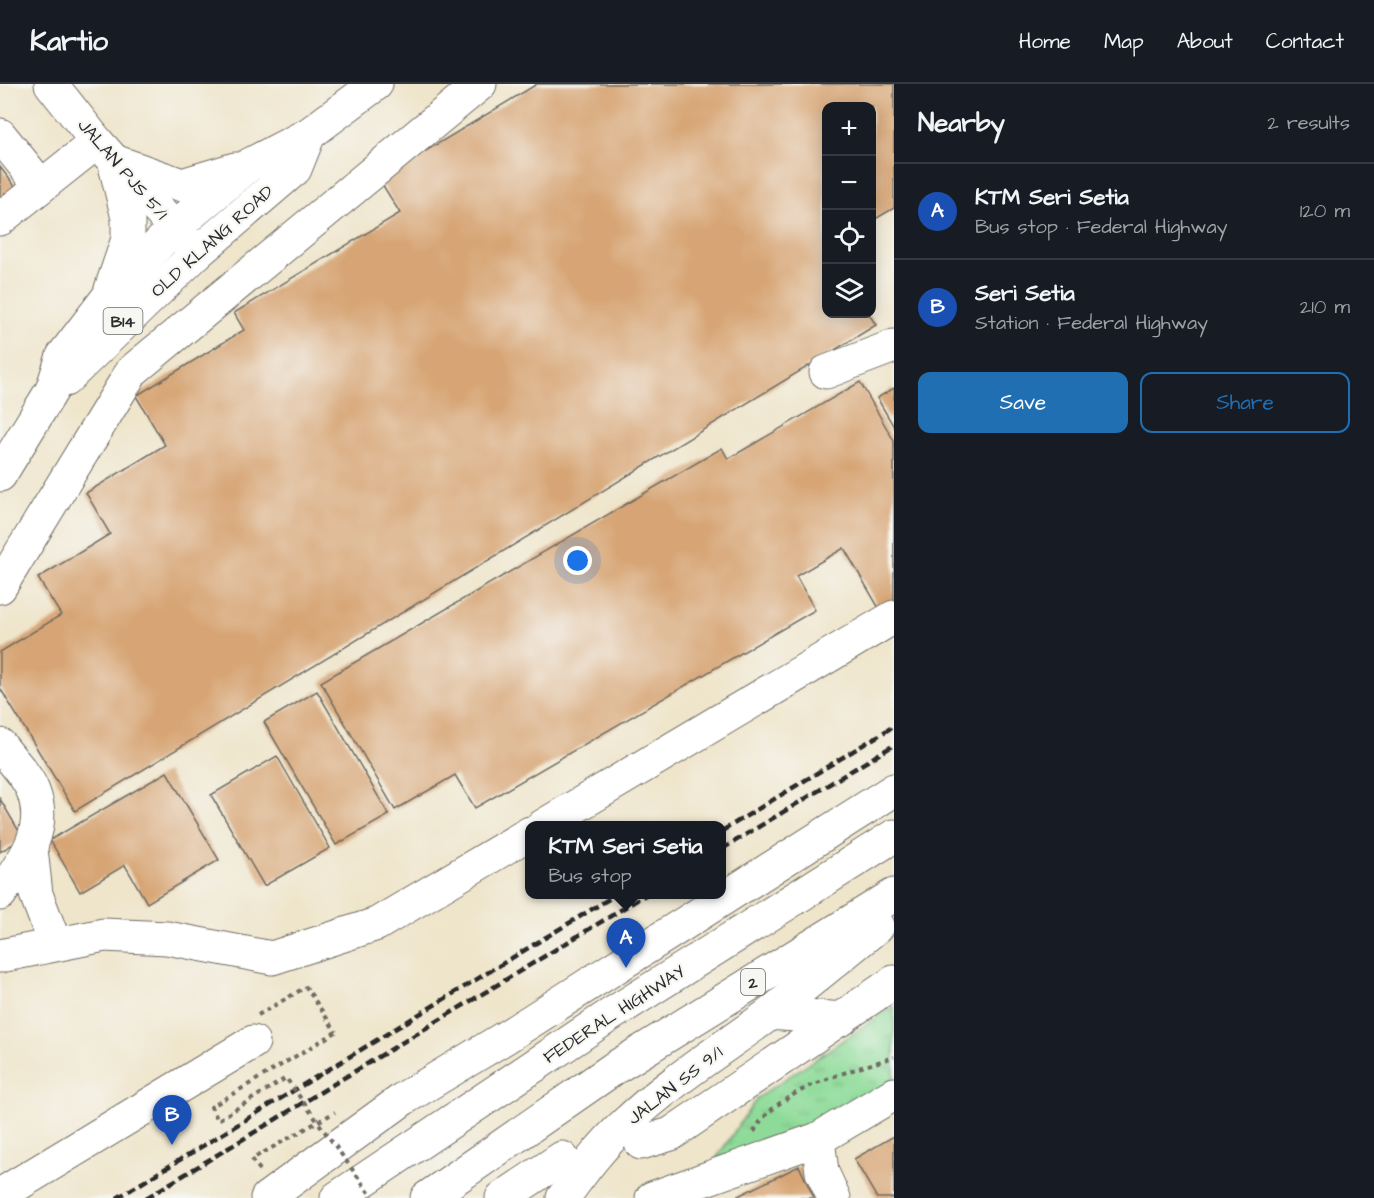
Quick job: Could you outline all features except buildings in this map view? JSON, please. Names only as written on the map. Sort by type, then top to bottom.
[{"type":"main road","name":"JALAN PJS 5/1","points":[[51,84],[106,152],[197,253]]},
{"type":"main road","name":"OLD KLANG ROAD","points":[[0,475],[52,390],[63,356],[109,296],[174,228],[249,165],[309,134],[376,84]]},
{"type":"main road","points":[[0,587],[132,371],[480,84]]},
{"type":"main road","name":"OLD KLANG ROAD","points":[[52,390],[78,370],[123,321],[197,253],[295,168],[309,134]]},
{"type":"main road","points":[[0,135],[41,186]]},
{"type":"main road","points":[[106,152],[182,185],[200,182],[249,165]]},
{"type":"main road","points":[[0,219],[41,186],[106,152]]},
{"type":"main road","points":[[106,152],[128,218],[128,239],[109,296]]},
{"type":"main road","points":[[826,372],[894,346]]},
{"type":"main road","points":[[550,821],[894,616]]},
{"type":"main road","points":[[0,745],[33,790],[39,819],[31,849],[0,894]]},
{"type":"main road","points":[[726,897],[894,790]]},
{"type":"main road","points":[[0,956],[104,935],[167,938],[272,958],[378,924],[525,836]]},
{"type":"main road","name":"FEDERAL HIGHWAY","points":[[337,1198],[607,1017],[894,836]]},
{"type":"main road","points":[[31,849],[36,894],[55,944]]},
{"type":"main road","name":"2","points":[[427,1198],[613,1069],[894,895]]},
{"type":"main road","points":[[267,1198],[403,1099],[506,1038],[723,899]]},
{"type":"main road","name":"JALAN SS 9/1","points":[[567,1197],[588,1163],[624,1125],[661,1093],[771,1013],[894,914]]},
{"type":"main road","points":[[640,1143],[671,1134],[894,982]]},
{"type":"main road","points":[[771,1013],[842,1019]]},
{"type":"main road","points":[[0,1195],[253,1042]]},
{"type":"main road","points":[[652,1198],[818,1139],[894,1094]]},
{"type":"main road","points":[[818,1139],[822,1172],[834,1198]]},
{"type":"main road","points":[[502,1198],[562,1158]]},
{"type":"path","points":[[306,987],[336,1032],[211,1107],[218,1120],[286,1078],[374,1198]]},
{"type":"path","points":[[736,1168],[760,1119],[808,1085],[894,1057]]},
{"type":"green space","points":[[894,1006],[894,1080],[813,1128],[716,1159],[757,1098]]},
{"type":"railway","points":[[726,829],[894,726]]},
{"type":"railway","points":[[726,847],[894,745]]},
{"type":"railway","points":[[117,1198],[609,899]]},
{"type":"railway","points":[[146,1198],[639,899]]},
{"type":"place","name":"KTM Seri Setia","points":[[626,968]]},
{"type":"place","name":"Seri Setia","points":[[172,1145]]}]
